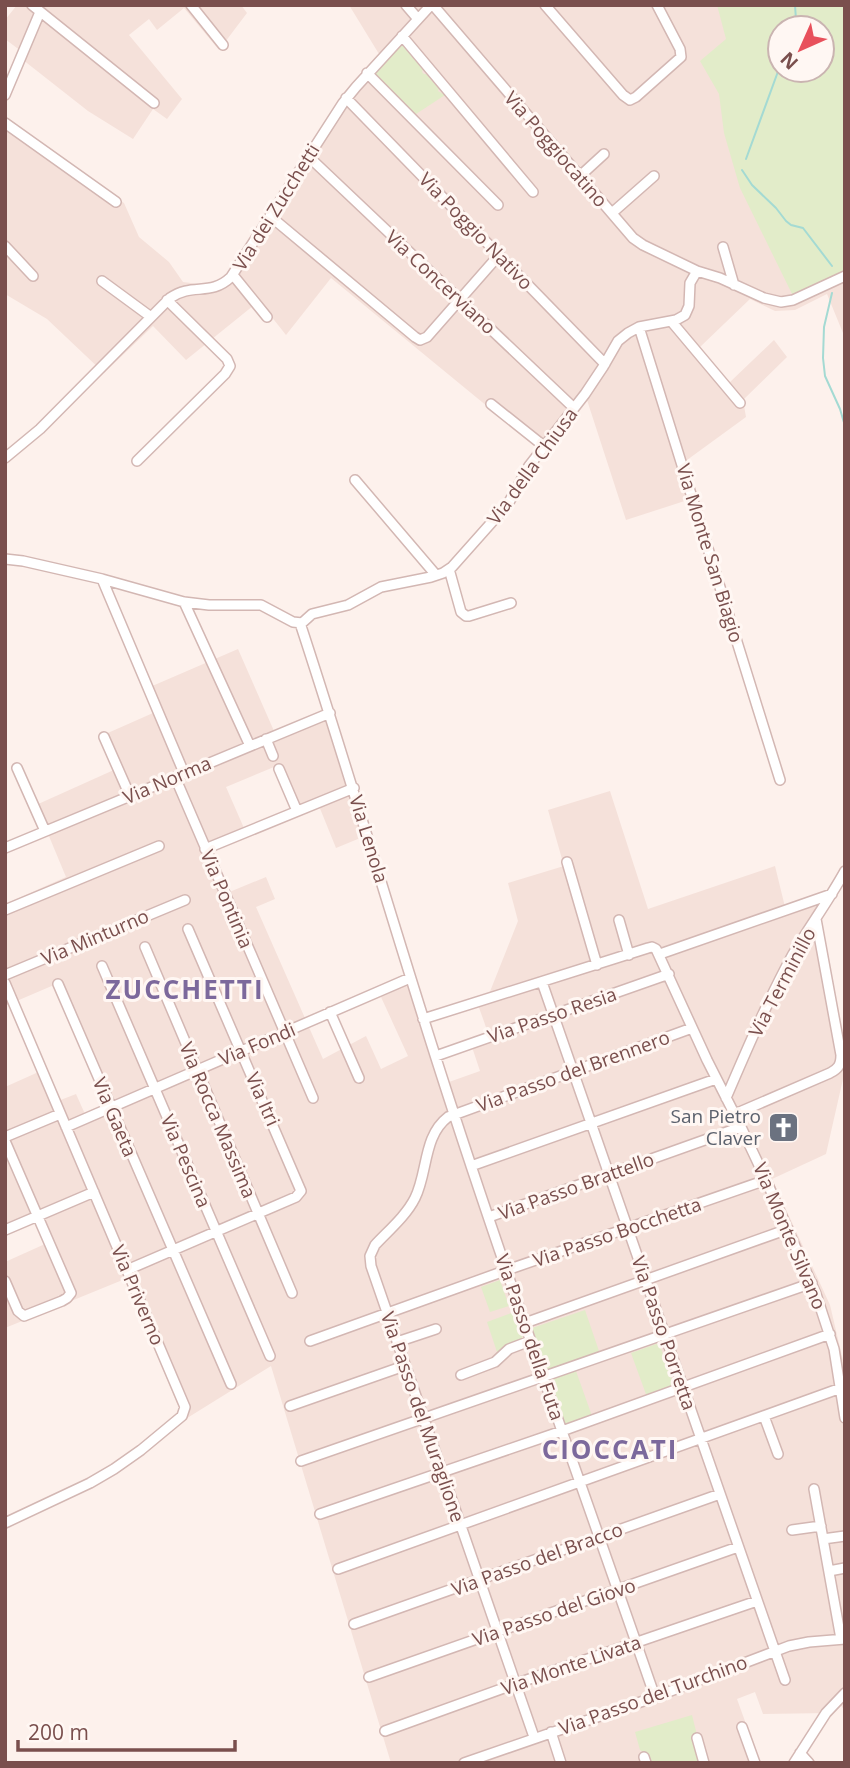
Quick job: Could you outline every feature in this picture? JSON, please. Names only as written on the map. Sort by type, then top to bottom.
[{"type":"street","points":[[32,5],[154,103]]},
{"type":"street","points":[[191,5],[223,46]]},
{"type":"street","points":[[407,5],[418,19]]},
{"type":"street","name":"Via dei Zucchetti","points":[[5,458],[45,425],[167,300],[187,290],[216,288],[233,275],[346,98],[432,5]]},
{"type":"street","name":"Via Poggiocatino","points":[[432,5],[636,240],[697,271]]},
{"type":"street","points":[[545,5],[630,100],[682,55],[657,5]]},
{"type":"street","points":[[5,95],[40,12]]},
{"type":"street","points":[[402,36],[533,192]]},
{"type":"street","points":[[368,74],[498,205]]},
{"type":"street","name":"Via Poggio Nativo","points":[[346,98],[605,364]]},
{"type":"street","points":[[5,123],[116,202]]},
{"type":"street","points":[[580,176],[604,154]]},
{"type":"street","name":"Via Concerviano","points":[[308,156],[574,408]]},
{"type":"street","points":[[612,213],[654,176]]},
{"type":"street","points":[[270,216],[415,337],[422,340],[499,255]]},
{"type":"street","points":[[5,246],[33,276]]},
{"type":"street","points":[[723,247],[734,285]]},
{"type":"street","points":[[639,327],[681,318],[687,311],[690,283],[697,271],[770,300],[784,302],[799,298],[845,276]]},
{"type":"street","points":[[233,275],[267,317]]},
{"type":"street","points":[[102,281],[151,317]]},
{"type":"street","points":[[137,461],[230,366],[227,359],[167,300]]},
{"type":"street","points":[[671,321],[740,403]]},
{"type":"street","name":"Via della Chiusa","points":[[300,623],[312,614],[352,603],[385,586],[436,575],[449,569],[508,504],[529,466],[574,408],[618,341],[639,327]]},
{"type":"street","name":"Via Monte San Biagio","points":[[639,327],[780,780]]},
{"type":"street","points":[[491,404],[545,447]]},
{"type":"street","points":[[355,480],[436,575]]},
{"type":"street","points":[[5,559],[102,579],[184,602],[205,605],[261,605],[289,621],[300,623]]},
{"type":"street","points":[[449,569],[464,615],[469,616],[511,603]]},
{"type":"street","name":"Via Pontinia","points":[[102,579],[180,775],[205,849],[313,1098]]},
{"type":"street","points":[[184,602],[250,746]]},
{"type":"street","name":"Via Lenola","points":[[300,623],[436,1056]]},
{"type":"street","name":"Via Norma","points":[[5,848],[330,713]]},
{"type":"street","points":[[104,737],[130,796]]},
{"type":"street","points":[[266,740],[273,756]]},
{"type":"street","points":[[17,768],[45,831]]},
{"type":"street","points":[[279,769],[297,811]]},
{"type":"street","points":[[205,849],[354,788]]},
{"type":"street","points":[[5,910],[159,846]]},
{"type":"street","points":[[567,863],[597,965]]},
{"type":"street","name":"Via Terminillo","points":[[726,1098],[791,959],[845,870]]},
{"type":"street","points":[[424,1019],[650,947],[657,951],[832,894]]},
{"type":"street","name":"Via Minturno","points":[[5,975],[185,900]]},
{"type":"street","points":[[735,1114],[830,1073],[840,1065],[841,1055],[816,919]]},
{"type":"street","points":[[619,920],[629,955]]},
{"type":"street","name":"Via Itri","points":[[188,929],[301,1187],[301,1193],[296,1197],[258,1213]]},
{"type":"street","name":"Via Rocca Massima","points":[[145,947],[292,1293]]},
{"type":"street","name":"Via Monte Silvano","points":[[657,951],[812,1283],[830,1334],[845,1418]]},
{"type":"street","name":"Via Pescina","points":[[102,966],[270,1356]]},
{"type":"street","name":"Via Passo Resia","points":[[436,1056],[669,974]]},
{"type":"street","name":"Via Fondi","points":[[66,1127],[410,978]]},
{"type":"street","name":"Via Priverno","points":[[5,983],[185,1406],[184,1412],[141,1450],[114,1469],[5,1523]]},
{"type":"street","name":"Via Gaeta","points":[[58,984],[231,1384]]},
{"type":"street","name":"Via Passo Porretta","points":[[543,985],[785,1680]]},
{"type":"street","points":[[330,1012],[359,1079]]},
{"type":"street","name":"Via Passo del Brennero","points":[[454,1114],[692,1028]]},
{"type":"street","name":"Via Passo della Futa","points":[[436,1056],[542,1378],[655,1696]]},
{"type":"street","points":[[471,1166],[716,1079]]},
{"type":"street","points":[[5,1281],[17,1310],[24,1316],[62,1301],[70,1294],[5,1139],[61,1114]]},
{"type":"street","name":"Via Passo del Muraglione","points":[[454,1114],[443,1121],[433,1135],[413,1202],[375,1245],[371,1253],[371,1266],[534,1737]]},
{"type":"street","name":"Via Passo Brattello","points":[[489,1217],[741,1127]]},
{"type":"street","name":"Via Passo Bocchetta","points":[[310,1341],[766,1180]]},
{"type":"street","points":[[5,1230],[93,1192]]},
{"type":"street","points":[[127,1270],[258,1213]]},
{"type":"street","points":[[525,1323],[788,1229]]},
{"type":"street","points":[[301,1461],[812,1283]]},
{"type":"street","points":[[397,1342],[436,1329]]},
{"type":"street","points":[[320,1514],[562,1431],[830,1334]]},
{"type":"street","points":[[461,1375],[494,1363],[509,1349],[530,1340]]},
{"type":"street","points":[[290,1406],[404,1366]]},
{"type":"street","points":[[338,1569],[841,1388]]},
{"type":"street","points":[[764,1416],[778,1454]]},
{"type":"street","points":[[814,1489],[829,1571],[840,1603],[843,1639]]},
{"type":"street","name":"Via Passo del Bracco","points":[[354,1624],[720,1494]]},
{"type":"street","points":[[792,1530],[821,1526]]},
{"type":"street","points":[[823,1539],[845,1536]]},
{"type":"street","name":"Via Passo del Giovo","points":[[369,1677],[738,1547]]},
{"type":"street","points":[[829,1571],[845,1569]]},
{"type":"street","name":"Via Monte Livata","points":[[385,1731],[757,1601]]},
{"type":"street","name":"Via Passo del Turchino","points":[[464,1763],[775,1651],[802,1643],[843,1639]]},
{"type":"street","points":[[794,1763],[828,1710],[845,1693]]},
{"type":"street","points":[[742,1727],[755,1763]]},
{"type":"street","points":[[551,1732],[561,1763]]},
{"type":"street","points":[[696,1738],[704,1763]]},
{"type":"street","points":[[800,1753],[809,1763]]},
{"type":"shaded area","points":[[17,5],[241,5],[247,13],[219,50],[184,8],[157,30],[149,19],[129,35],[182,99],[167,119],[153,109],[133,139],[88,111],[18,56],[21,51],[5,39],[5,20]]},
{"type":"shaded area","points":[[349,5],[845,5],[845,338],[827,294],[795,310],[775,311],[750,299],[700,347],[729,383],[774,340],[787,357],[743,400],[746,417],[687,460],[697,497],[626,520],[587,400],[544,453],[331,278],[286,335],[259,301],[186,360],[153,326],[104,373],[47,319],[5,294],[5,116],[124,203],[139,237],[169,262],[183,282],[214,286],[234,269],[345,91],[379,54]]},
{"type":"shaded area","points":[[238,649],[274,731],[331,708],[370,834],[336,848],[319,806],[296,815],[274,767],[226,787],[247,835],[209,852],[227,893],[266,877],[275,899],[256,907],[323,1059],[366,1036],[381,1069],[408,1056],[381,997],[415,981],[449,1082],[480,1071],[470,1041],[488,1033],[476,999],[489,994],[518,921],[508,883],[564,866],[548,810],[610,791],[648,909],[775,866],[786,911],[816,902],[845,1070],[826,1154],[772,1179],[830,1305],[845,1369],[845,1711],[839,1703],[829,1713],[763,1714],[755,1692],[737,1699],[760,1763],[391,1763],[271,1366],[184,1420],[125,1279],[5,1328],[5,1262],[45,1244],[34,1222],[5,1235],[5,1087],[43,1070],[58,1101],[76,1094],[85,1114],[106,1105],[54,985],[5,1006],[5,904],[66,877],[36,805],[116,769],[101,736],[153,713],[143,690]]},
{"type":"green space","points":[[717,5],[845,5],[845,271],[793,296],[740,188],[724,133],[719,94],[700,61],[726,39]]},
{"type":"green space","points":[[402,45],[438,91],[445,95],[413,116],[372,75]]},
{"type":"green space","points":[[500,1280],[509,1306],[490,1312],[481,1287]]},
{"type":"green space","points":[[585,1310],[600,1354],[548,1372],[532,1328]]},
{"type":"green space","points":[[514,1312],[524,1342],[497,1352],[487,1322]]},
{"type":"green space","points":[[659,1343],[675,1388],[647,1397],[631,1353]]},
{"type":"green space","points":[[576,1371],[592,1416],[565,1425],[550,1380]]},
{"type":"green space","points":[[692,1715],[702,1763],[648,1763],[645,1754],[640,1750],[635,1732]]},
{"type":"waterway","points":[[795,5],[796,14]]},
{"type":"waterway","points":[[746,159],[773,84]]},
{"type":"waterway","points":[[742,170],[752,185],[786,221],[803,228],[832,266]]},
{"type":"waterway","points":[[832,293],[824,327],[823,358],[825,376],[845,426]]},
{"type":"place","name":"San Pietro Claver","points":[[784,1127]]},
{"type":"district","name":"ZUCCHETTI","points":[[185,990]]},
{"type":"district","name":"CIOCCATI","points":[[610,1450]]}]
